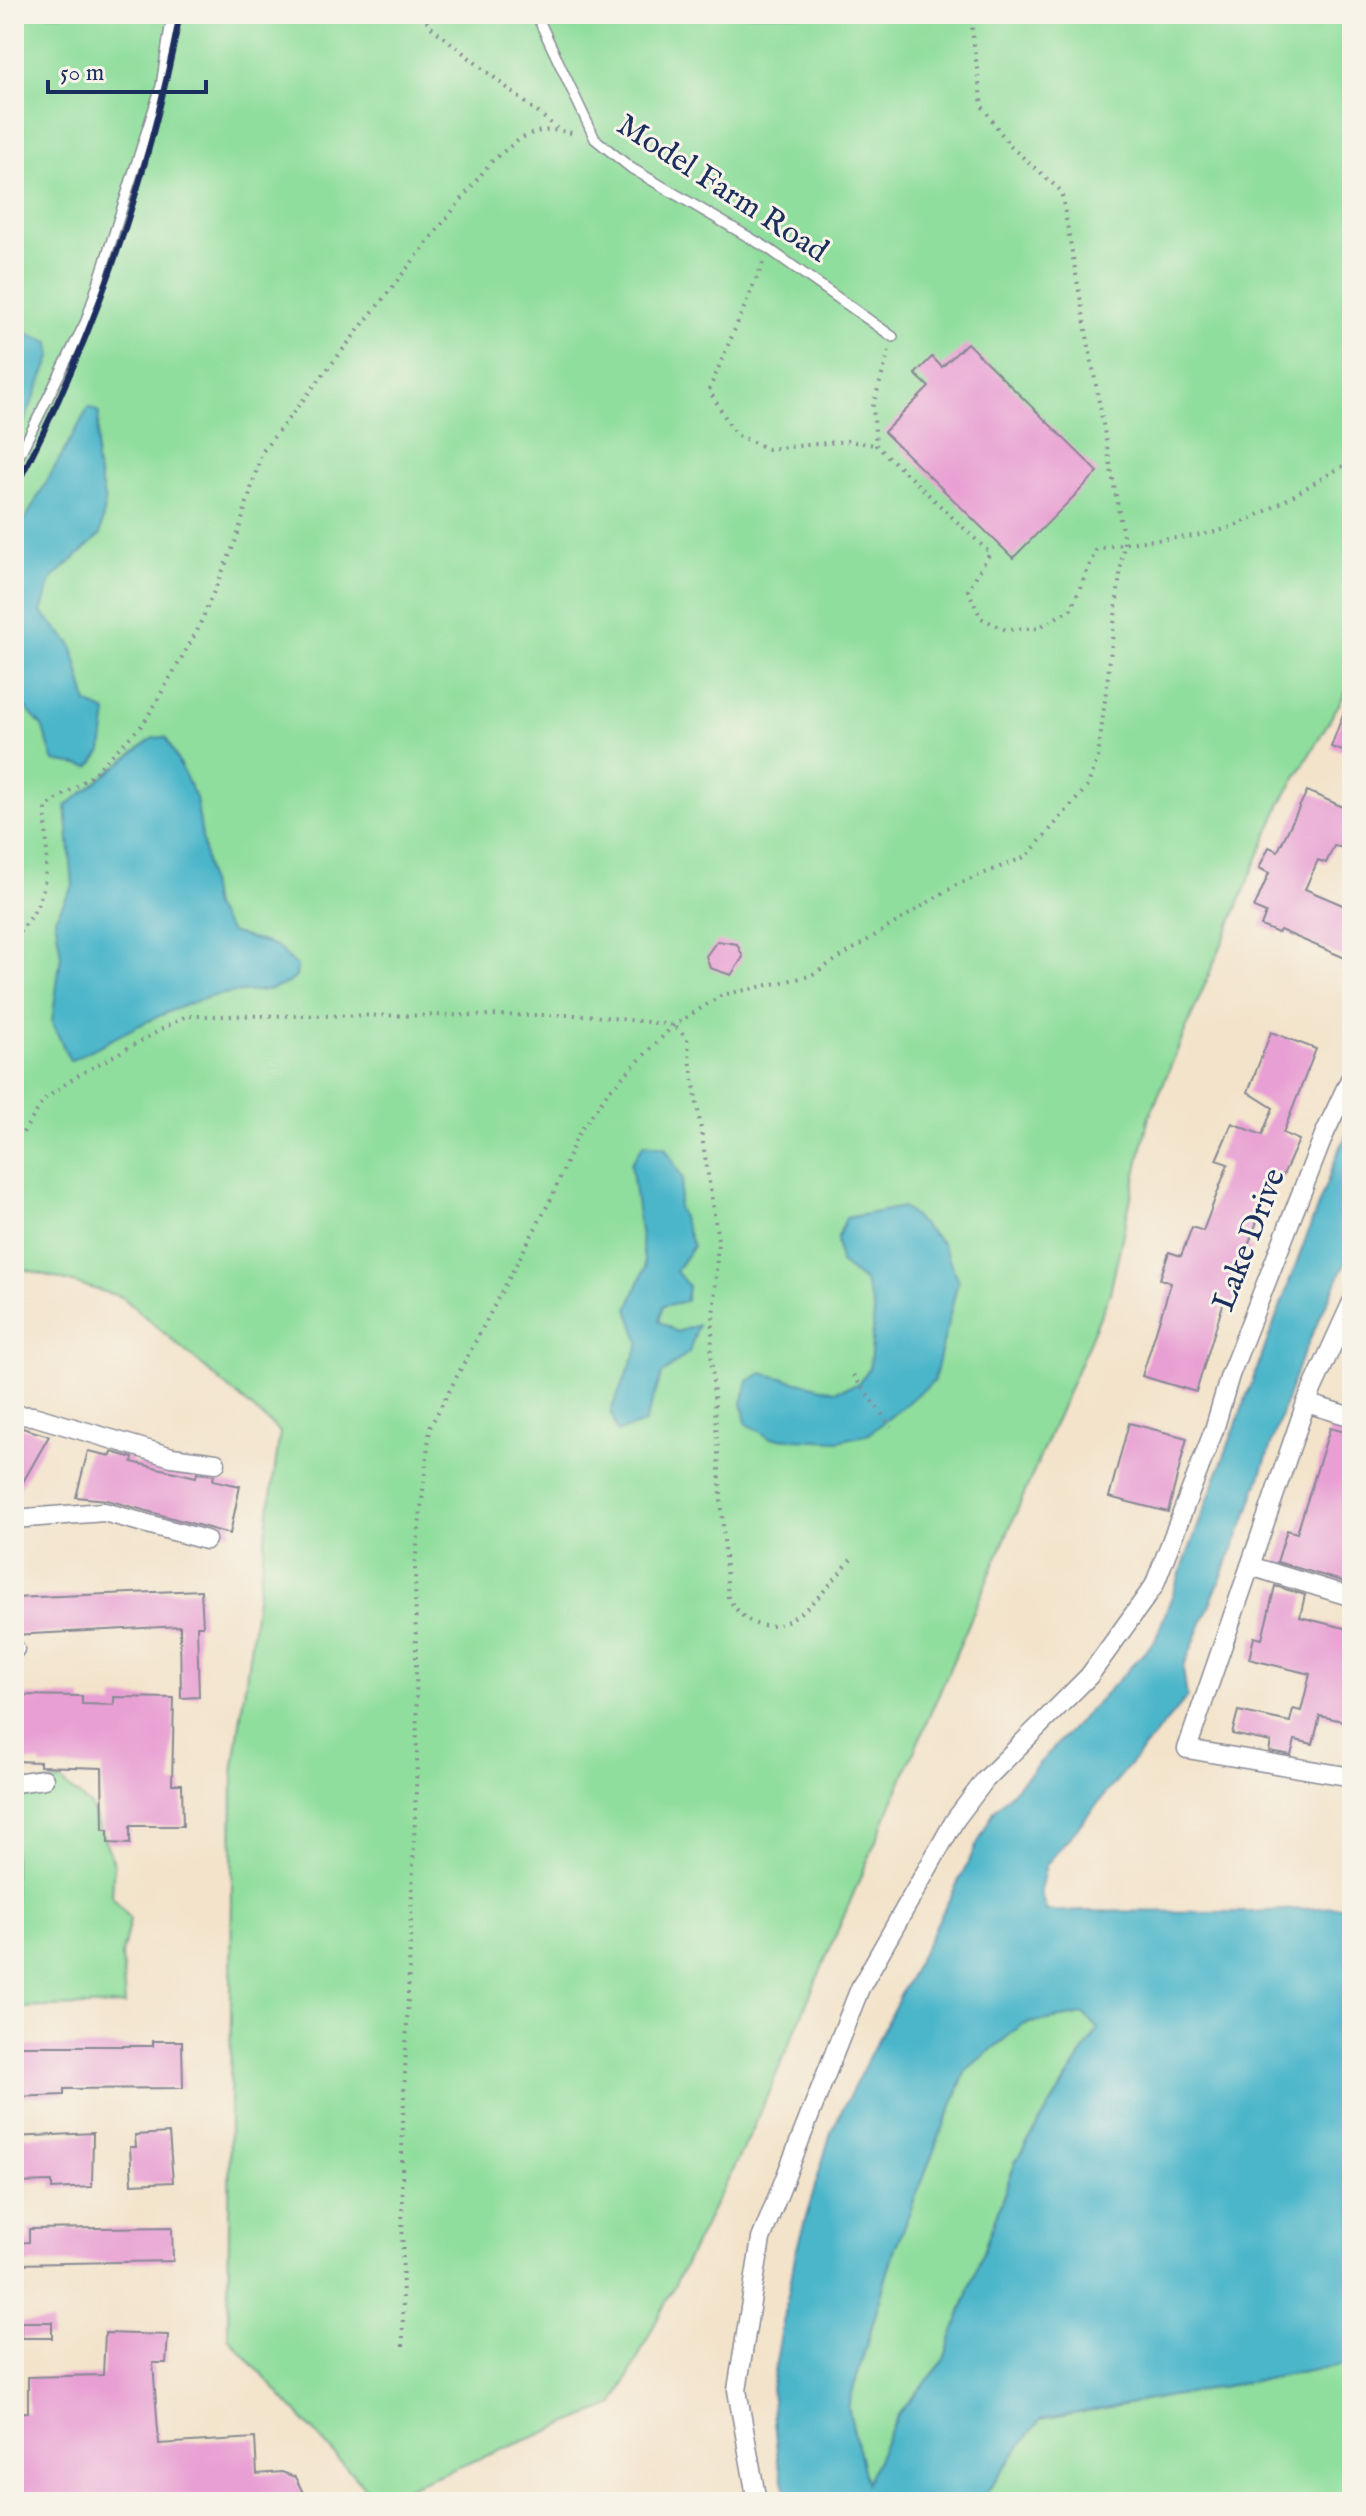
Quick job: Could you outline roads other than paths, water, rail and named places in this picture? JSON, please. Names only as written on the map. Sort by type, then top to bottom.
[{"type":"street","name":"Lake Drive","points":[[757,2502],[737,2390],[761,2239],[860,1988],[955,1820],[985,1780],[1089,1676],[1154,1586],[1214,1430],[1235,1361],[1324,1135],[1352,1075]]},
{"type":"street","points":[[1352,1302],[1306,1403],[1187,1749],[1352,1777]]},
{"type":"street","points":[[1306,1403],[1352,1417]]},
{"type":"street","points":[[14,1415],[33,1416],[172,1457],[216,1463]]},
{"type":"street","points":[[14,1519],[104,1512],[206,1540]]},
{"type":"street","points":[[1250,1566],[1352,1597]]},
{"type":"street","points":[[14,1783],[44,1779]]},
{"type":"lane","points":[[14,466],[86,321],[161,86],[172,14]]},
{"type":"lane","name":"Model Farm Road","points":[[536,14],[595,139],[631,168],[769,249],[893,337]]},
{"type":"water","points":[[17,330],[50,342],[51,358],[14,445],[14,335]]},
{"type":"water","points":[[89,407],[99,412],[96,461],[105,503],[100,535],[51,580],[41,612],[72,645],[87,703],[107,712],[102,751],[90,767],[54,761],[42,726],[14,695],[14,539]]},
{"type":"water","points":[[166,737],[196,798],[213,907],[230,932],[276,946],[297,966],[296,977],[268,990],[224,994],[194,1002],[140,1025],[70,1061],[52,1022],[61,955],[55,918],[73,886],[66,806],[153,738]]},
{"type":"water","points":[[1352,1125],[1352,1248],[1299,1363],[1246,1518],[1183,1668],[1187,1697],[1046,1865],[1040,1891],[1047,1911],[1250,1912],[1352,1906],[1352,2363],[1040,2420],[979,2502],[789,2502],[778,2462],[771,2389],[796,2251],[831,2132],[994,1811],[1155,1641],[1339,1150]],"holes":[[[1084,2014],[1098,2029],[1016,2161],[943,2362],[898,2415],[866,2483],[848,2407],[894,2251],[966,2070],[1023,2024]]]},
{"type":"water","points":[[644,1144],[665,1147],[683,1179],[678,1207],[693,1246],[676,1271],[688,1286],[686,1301],[663,1306],[659,1321],[677,1332],[698,1325],[689,1352],[662,1374],[645,1423],[617,1432],[611,1410],[640,1344],[628,1309],[645,1268],[631,1163]]},
{"type":"water","points":[[903,1207],[942,1243],[958,1281],[934,1381],[869,1434],[838,1441],[770,1438],[746,1423],[742,1403],[748,1381],[762,1373],[835,1391],[858,1384],[870,1367],[874,1312],[865,1282],[840,1263],[837,1239],[846,1218]]},
{"type":"railway","points":[[14,490],[69,376],[115,258],[152,138],[180,14]]}]
